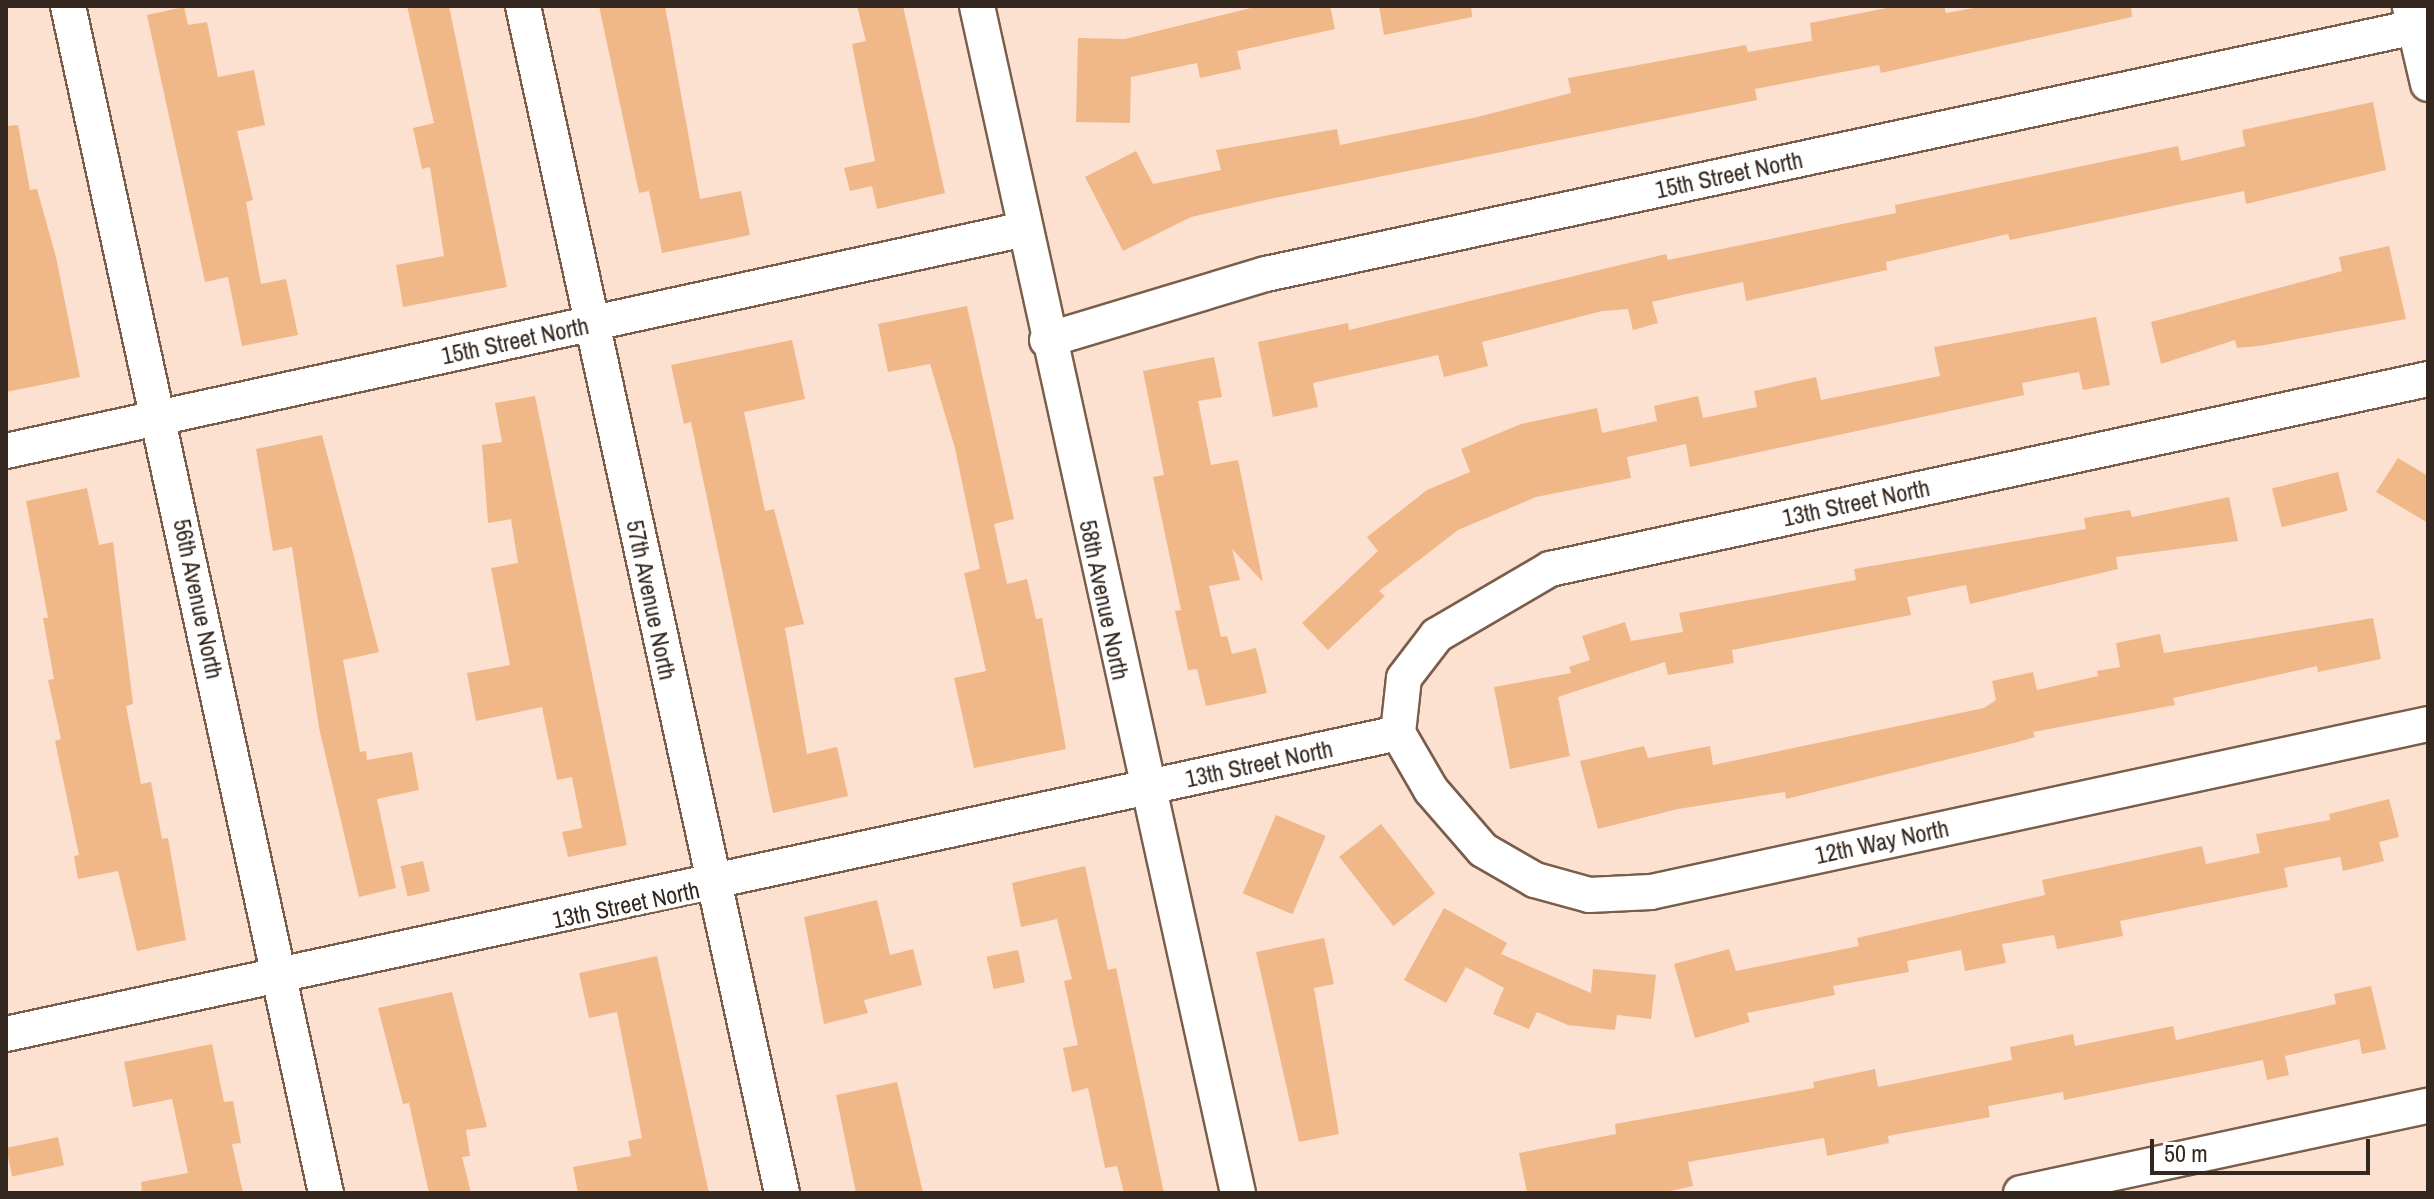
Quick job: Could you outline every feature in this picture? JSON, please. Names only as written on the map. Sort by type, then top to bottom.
[{"type":"street","name":"56th Avenue North","points":[[68,6],[326,1193]]},
{"type":"street","name":"57th Avenue North","points":[[523,6],[712,886],[782,1193]]},
{"type":"street","name":"58th Avenue North","points":[[977,6],[1047,340],[1238,1193]]},
{"type":"street","name":"15th Street North","points":[[1047,340],[1266,274],[2412,16]]},
{"type":"street","points":[[2412,16],[2428,84]]},
{"type":"street","name":"15th Street North","points":[[6,451],[1025,229]]},
{"type":"street","name":"13th Street North","points":[[6,1034],[712,886],[1398,733],[1404,678],[1437,635],[1550,569],[2428,379]]},
{"type":"street","name":"12th Way North","points":[[1398,733],[1431,790],[1483,850],[1535,880],[1589,895],[1651,892],[2428,724]]},
{"type":"street","points":[[2021,1193],[2120,1182],[2428,1106]]},
{"type":"building","points":[[407,6],[449,6],[507,287],[403,307],[396,265],[444,256],[430,167],[422,169],[413,128],[434,123]]},
{"type":"building","points":[[599,6],[665,6],[700,199],[741,191],[750,235],[662,253],[649,191],[639,193]]},
{"type":"building","points":[[857,6],[903,6],[945,193],[877,209],[872,186],[850,191],[844,168],[875,161],[852,44],[866,41]]},
{"type":"building","points":[[1259,6],[1330,6],[1335,29],[1237,51],[1241,69],[1200,78],[1197,63],[1131,77],[1130,123],[1076,122],[1078,38],[1125,39]]},
{"type":"building","points":[[1379,6],[1471,6],[1472,17],[1384,35]]},
{"type":"building","points":[[1897,6],[1944,6],[1946,13],[1985,6],[2131,6],[2132,17],[1881,73],[1879,65],[1755,89],[1757,100],[1191,217],[1123,251],[1085,177],[1136,151],[1153,184],[1221,170],[1216,150],[1337,129],[1340,145],[1473,118],[1571,93],[1568,78],[1746,45],[1748,52],[1812,41],[1810,23]]},
{"type":"building","points":[[184,7],[188,25],[207,22],[218,77],[254,70],[265,125],[237,131],[253,200],[246,202],[261,284],[286,279],[298,335],[242,346],[228,277],[205,282],[147,15]]},
{"type":"building","points":[[2373,102],[2386,170],[2246,204],[2244,191],[2010,240],[2008,234],[1886,262],[1887,270],[1746,301],[1743,282],[1652,302],[1658,323],[1633,330],[1628,309],[1602,311],[1482,342],[1488,366],[1444,377],[1438,355],[1313,383],[1318,407],[1273,417],[1258,342],[1348,323],[1349,330],[1666,254],[1668,260],[1896,213],[1895,205],[2178,146],[2181,161],[2245,146],[2242,130]]},
{"type":"building","points":[[18,125],[30,190],[37,189],[56,257],[80,377],[6,392],[6,126]]},
{"type":"building","points":[[2389,246],[2406,319],[2259,346],[2237,348],[2235,340],[2161,364],[2151,322],[2342,271],[2339,257]]},
{"type":"building","points":[[967,306],[1014,519],[994,524],[1007,584],[1027,579],[1036,619],[1042,618],[1066,749],[974,768],[954,678],[986,671],[964,573],[980,569],[955,448],[930,364],[888,372],[878,324]]},
{"type":"building","points":[[2096,317],[2110,385],[2083,390],[2079,372],[2022,383],[2024,395],[1690,467],[1686,444],[1627,457],[1631,478],[1536,497],[1458,530],[1379,591],[1385,596],[1328,650],[1302,623],[1378,551],[1367,537],[1427,490],[1470,472],[1461,449],[1521,424],[1597,408],[1602,433],[1657,421],[1654,406],[1698,396],[1703,418],[1757,407],[1754,391],[1816,377],[1821,400],[1940,376],[1934,347]]},
{"type":"building","points":[[792,340],[805,399],[744,412],[765,511],[774,509],[804,624],[785,628],[807,754],[837,747],[848,796],[773,813],[691,422],[684,424],[671,365]]},
{"type":"building","points":[[1214,357],[1222,397],[1198,401],[1211,465],[1238,460],[1263,582],[1232,549],[1240,580],[1209,586],[1221,637],[1227,636],[1232,654],[1256,648],[1267,693],[1206,706],[1197,669],[1188,670],[1175,611],[1181,610],[1153,477],[1164,475],[1143,371]]},
{"type":"building","points":[[535,396],[627,845],[568,857],[562,832],[582,828],[572,777],[557,780],[542,707],[476,721],[467,673],[510,665],[491,568],[518,563],[511,519],[488,523],[482,445],[502,442],[495,403]]},
{"type":"building","points":[[322,435],[379,652],[343,660],[360,752],[366,751],[367,760],[412,752],[419,790],[377,799],[396,888],[359,897],[319,728],[292,547],[273,551],[256,449]]},
{"type":"building","points":[[2398,458],[2428,476],[2428,523],[2376,492]]},
{"type":"building","points":[[2338,472],[2348,511],[2282,527],[2272,488]]},
{"type":"building","points":[[87,488],[99,545],[113,542],[133,704],[126,706],[141,784],[151,782],[162,839],[168,838],[186,940],[137,951],[118,871],[78,879],[74,856],[79,855],[55,741],[61,739],[48,680],[54,679],[43,618],[48,618],[26,501]]},
{"type":"building","points":[[2229,497],[2238,541],[2116,557],[2118,569],[1970,604],[1966,585],[1907,597],[1911,615],[1732,650],[1734,663],[1668,675],[1665,662],[1558,697],[1570,756],[1510,769],[1494,687],[1571,673],[1569,667],[1590,660],[1582,636],[1625,622],[1631,641],[1683,632],[1679,613],[1856,580],[1854,569],[2086,529],[2084,518],[2130,510],[2132,517]]},
{"type":"building","points":[[2373,618],[2381,659],[2318,672],[2317,666],[2173,698],[2175,705],[2033,732],[2035,737],[2014,743],[1786,799],[1785,792],[1678,809],[1598,829],[1580,761],[1644,746],[1648,758],[1710,746],[1713,765],[1984,708],[1996,700],[1992,681],[2033,672],[2037,690],[2098,676],[2097,671],[2120,667],[2116,643],[2160,634],[2164,653]]},
{"type":"building","points":[[2389,799],[2399,837],[2379,842],[2384,861],[2343,871],[2340,857],[2284,868],[2288,887],[2120,921],[2123,936],[2057,949],[2054,935],[2002,944],[2006,963],[1965,971],[1961,950],[1907,961],[1909,972],[1833,986],[1835,995],[1747,1013],[1750,1022],[1695,1038],[1674,964],[1729,949],[1736,971],[1859,946],[1857,938],[2045,895],[2042,880],[2202,846],[2206,864],[2260,853],[2256,834],[2330,820],[2329,814]]},
{"type":"building","points":[[1276,815],[1326,836],[1292,914],[1243,893]]},
{"type":"building","points":[[1381,824],[1435,893],[1393,926],[1339,857]]},
{"type":"building","points":[[423,861],[430,891],[408,896],[401,866]]},
{"type":"building","points":[[1085,866],[1108,970],[1116,968],[1164,1193],[1124,1193],[1117,1166],[1105,1168],[1088,1088],[1072,1092],[1063,1048],[1078,1045],[1064,981],[1072,979],[1057,919],[1021,927],[1012,883]]},
{"type":"building","points":[[877,900],[890,955],[913,949],[922,985],[864,1000],[868,1013],[824,1024],[804,917]]},
{"type":"building","points":[[1444,908],[1507,943],[1501,954],[1591,993],[1593,969],[1656,975],[1651,1019],[1617,1015],[1615,1030],[1568,1025],[1537,1012],[1529,1029],[1493,1014],[1504,988],[1466,967],[1446,1003],[1404,980]]},
{"type":"building","points":[[1324,938],[1334,984],[1314,988],[1339,1134],[1299,1142],[1256,952]]},
{"type":"building","points":[[1018,950],[1025,982],[994,989],[987,957]]},
{"type":"building","points":[[657,956],[709,1193],[578,1193],[573,1167],[631,1156],[628,1141],[642,1138],[617,1012],[589,1018],[579,973]]},
{"type":"building","points":[[2371,986],[2386,1049],[2362,1054],[2359,1039],[2285,1056],[2289,1075],[2267,1080],[2263,1060],[2064,1100],[2063,1092],[1988,1106],[1990,1117],[1888,1136],[1889,1143],[1827,1156],[1824,1138],[1688,1162],[1693,1186],[1661,1193],[1527,1193],[1519,1153],[1616,1134],[1615,1124],[1814,1088],[1813,1082],[1875,1069],[1878,1087],[2012,1060],[2010,1047],[2073,1034],[2075,1046],[2173,1026],[2176,1040],[2336,1004],[2334,994]]},
{"type":"building","points":[[452,992],[487,1127],[466,1130],[470,1156],[462,1157],[471,1193],[429,1193],[409,1103],[403,1104],[378,1008]]},
{"type":"building","points":[[212,1044],[224,1102],[233,1101],[241,1143],[232,1144],[243,1193],[142,1193],[141,1182],[188,1173],[172,1099],[133,1107],[124,1062]]},
{"type":"building","points":[[897,1082],[923,1193],[856,1193],[836,1095]]},
{"type":"building","points":[[58,1137],[64,1165],[12,1176],[6,1148]]}]
